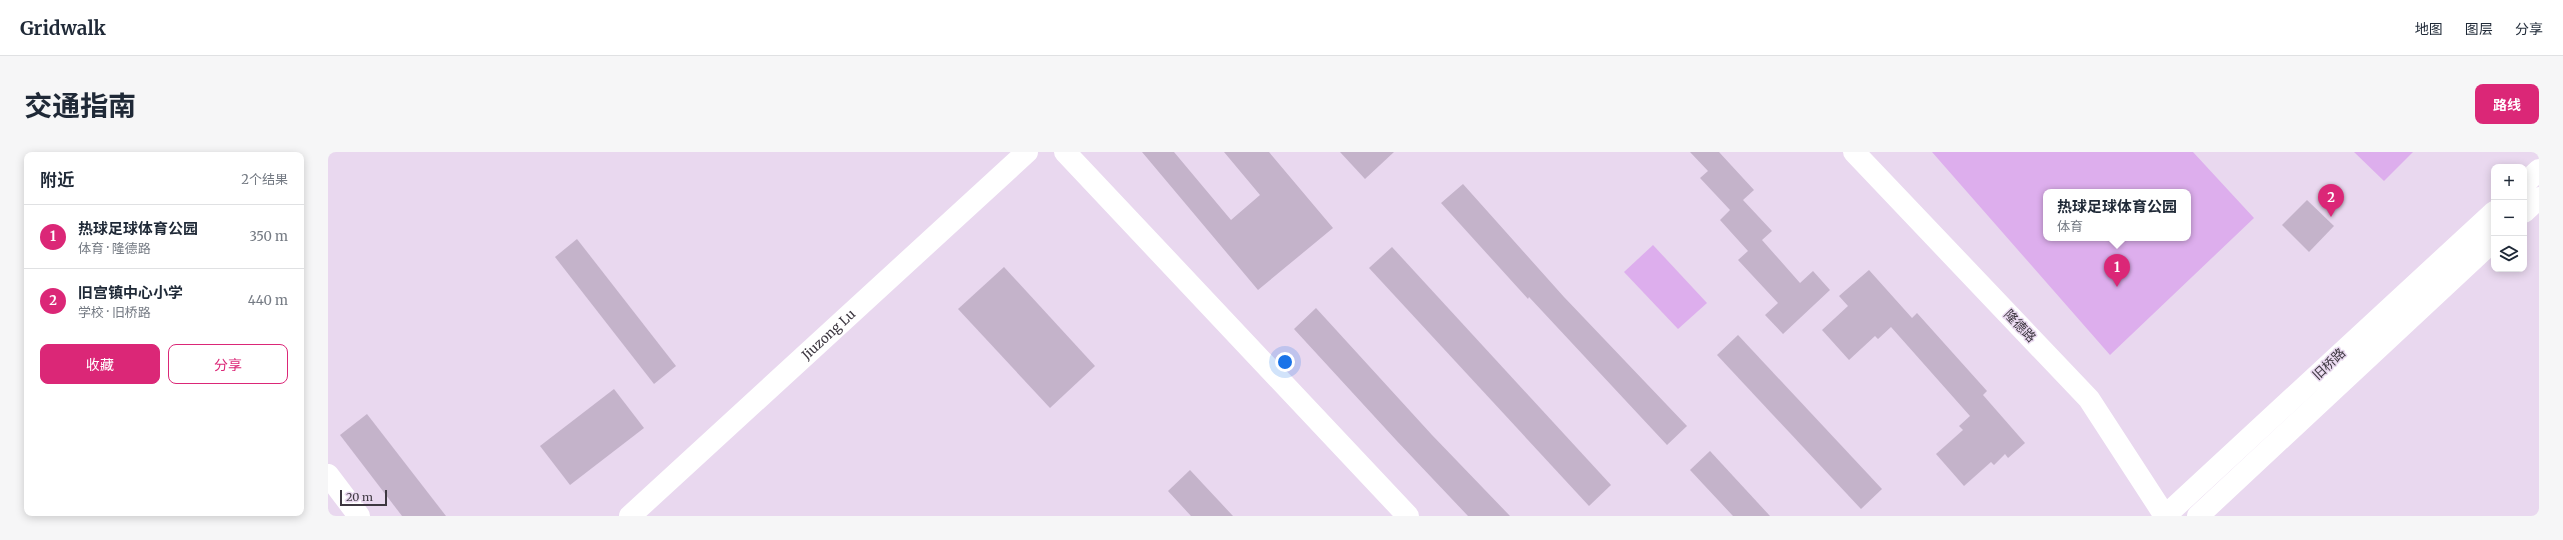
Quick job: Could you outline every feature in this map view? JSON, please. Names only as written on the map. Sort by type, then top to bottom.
[{"type":"street","name":"Jiuzong Lu","points":[[630,516],[1027,152]]},
{"type":"street","points":[[1065,152],[1408,516]]},
{"type":"street","name":"隆德路","points":[[1854,152],[2090,399],[2165,516]]},
{"type":"street","points":[[2527,181],[2539,170]]},
{"type":"street","points":[[2527,209],[2539,198]]},
{"type":"street","name":"旧桥路","points":[[2165,516],[2491,215]]},
{"type":"street","name":"旧桥路","points":[[2198,516],[2491,243]]},
{"type":"street","points":[[328,475],[359,516]]},
{"type":"shaded area","points":[[1932,152],[2193,152],[2254,218],[2110,355]]},
{"type":"shaded area","points":[[2354,152],[2413,152],[2384,181]]},
{"type":"shaded area","points":[[1653,245],[1707,303],[1678,329],[1624,272]]},
{"type":"building","points":[[1142,152],[1174,152],[1231,220],[1260,195],[1224,152],[1269,152],[1333,228],[1258,290]]},
{"type":"building","points":[[1340,152],[1394,152],[1365,179]]},
{"type":"building","points":[[1690,152],[1719,152],[1754,190],[1743,200],[1772,231],[1762,240],[1800,283],[1813,271],[1830,290],[1783,334],[1765,315],[1778,303],[1738,260],[1748,251],[1720,220],[1730,210],[1700,178],[1708,171]]},
{"type":"building","points":[[1463,184],[1564,297],[1687,426],[1667,445],[1529,297],[1528,299],[1441,203]]},
{"type":"building","points":[[2307,200],[2334,226],[2309,252],[2282,225]]},
{"type":"building","points":[[577,239],[676,366],[654,384],[555,257]]},
{"type":"building","points":[[1392,247],[1611,485],[1589,506],[1369,268]]},
{"type":"building","points":[[1004,267],[1095,366],[1050,408],[958,309]]},
{"type":"building","points":[[1869,270],[1912,318],[1917,313],[1987,391],[1983,395],[2025,443],[2008,458],[2005,454],[1994,465],[1991,462],[1964,486],[1936,454],[1963,430],[1959,426],[1970,416],[1891,327],[1878,339],[1875,336],[1849,360],[1822,330],[1848,306],[1839,296]]},
{"type":"building","points":[[1316,308],[1432,435],[1510,516],[1468,516],[1396,440],[1294,329]]},
{"type":"building","points":[[1738,335],[1882,489],[1861,509],[1717,355]]},
{"type":"building","points":[[614,389],[644,428],[570,485],[540,446]]},
{"type":"building","points":[[367,414],[446,516],[402,516],[340,435]]},
{"type":"building","points":[[1710,451],[1770,516],[1733,516],[1690,470]]},
{"type":"building","points":[[1190,470],[1233,516],[1191,516],[1168,491]]},
{"type":"place","name":"旧宫镇中心小学","points":[[2331,217]]},
{"type":"place","name":"热球足球体育公园","points":[[2117,287]]}]
